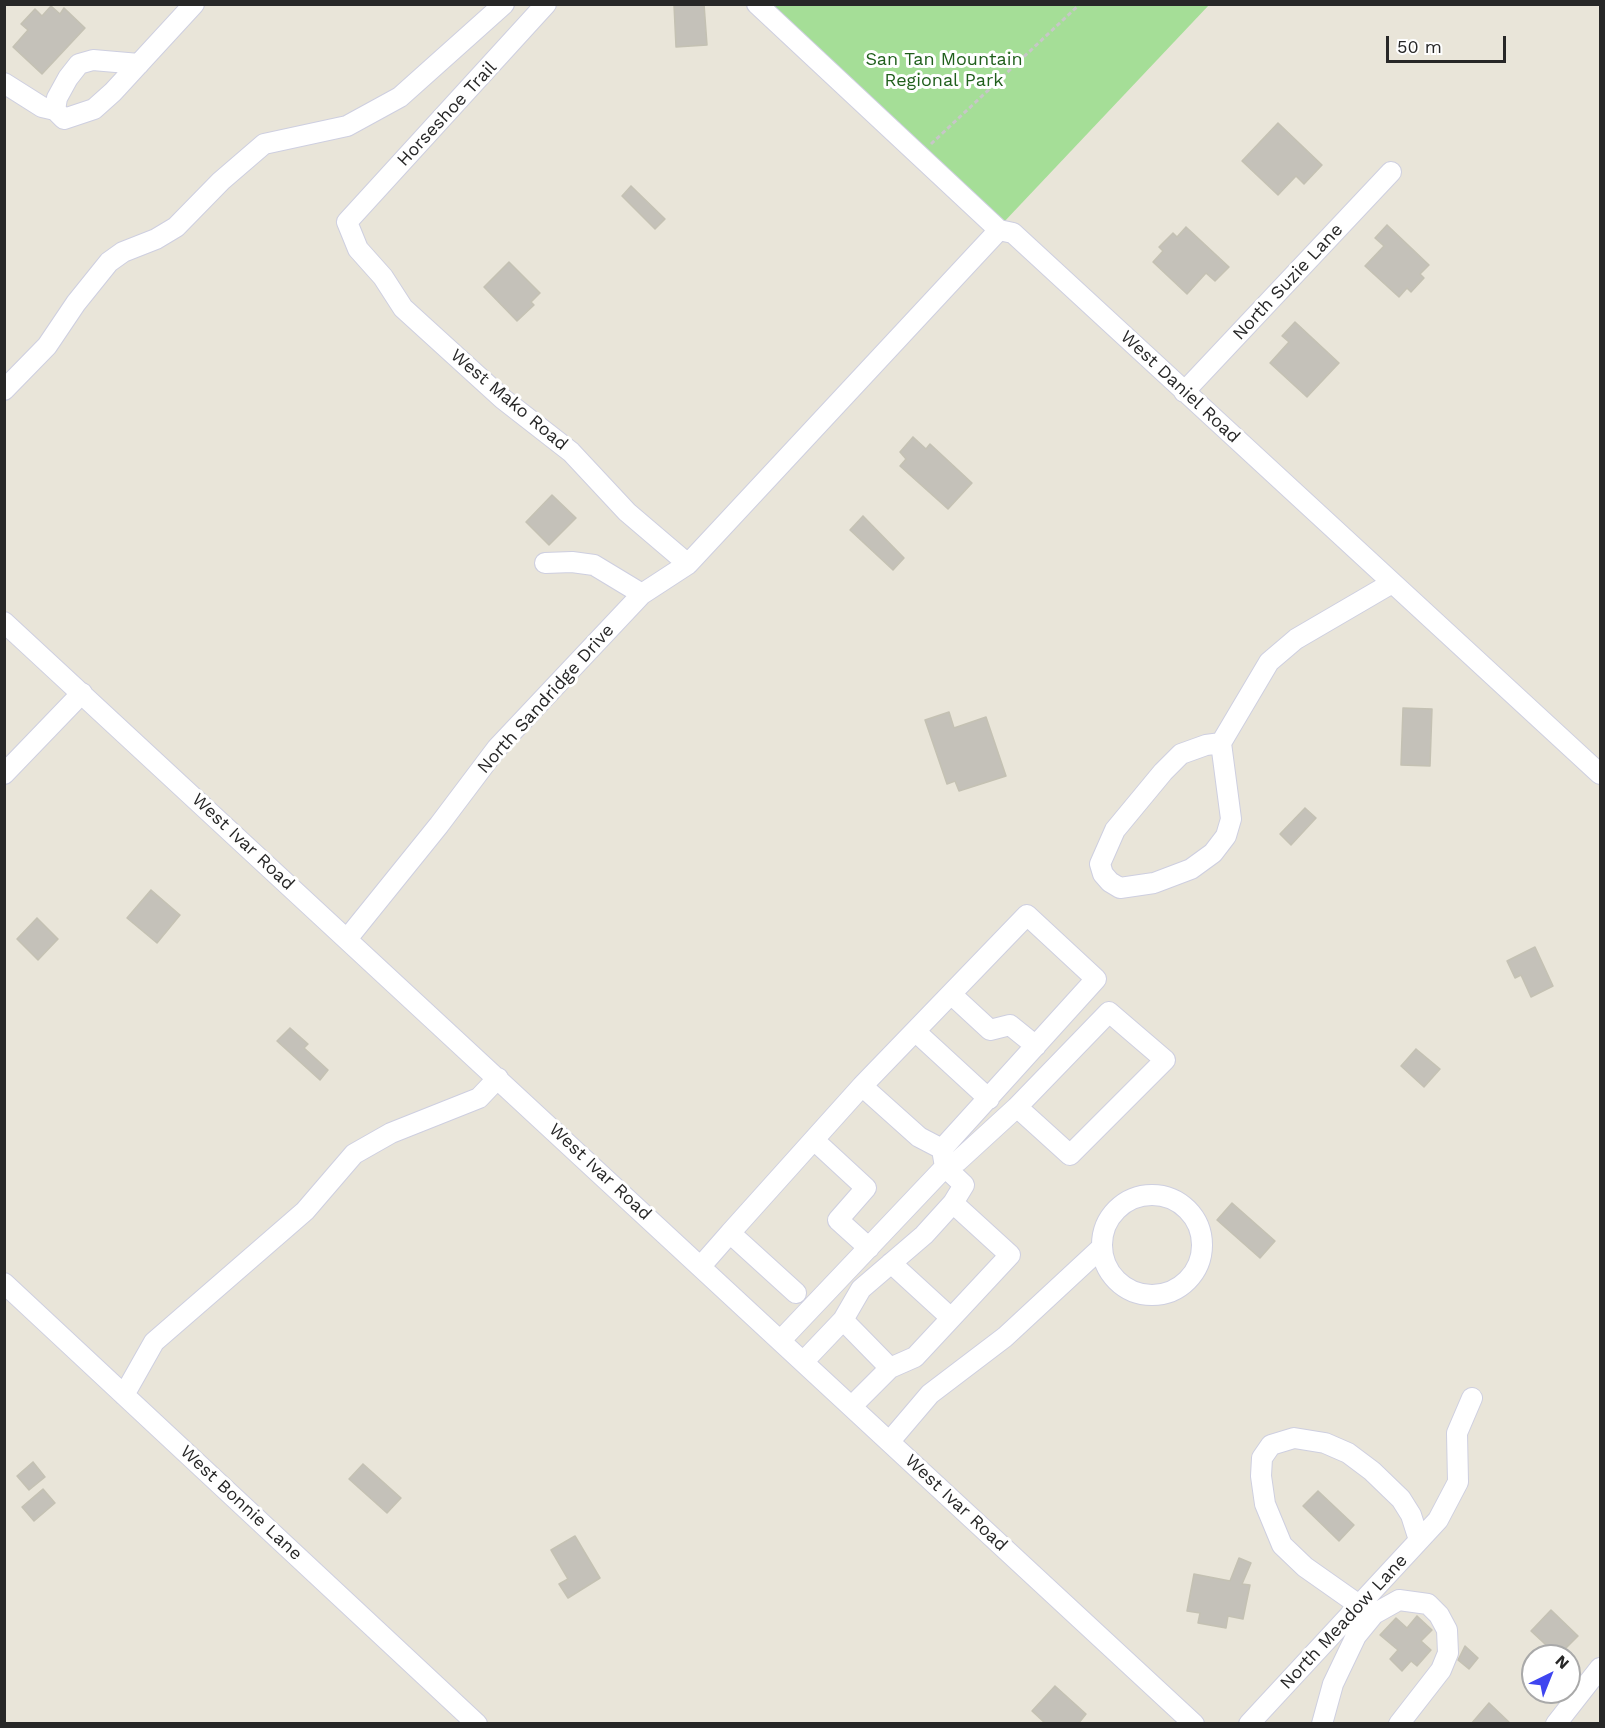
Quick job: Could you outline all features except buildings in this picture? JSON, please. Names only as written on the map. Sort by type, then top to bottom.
[{"type":"street","points":[[4,83],[42,107],[56,110],[64,119],[94,109],[194,4]]},
{"type":"street","points":[[4,390],[47,346],[76,303],[110,262],[123,252],[156,239],[176,227],[221,181],[264,144],[347,126],[400,97],[504,4]]},
{"type":"street","name":"Horseshoe Trail","points":[[347,222],[546,4]]},
{"type":"street","name":"West Daniel Road","points":[[757,4],[999,230],[1013,233],[1600,774]]},
{"type":"street","points":[[56,110],[57,98],[79,64],[93,60],[139,64]]},
{"type":"street","name":"North Suzie Lane","points":[[1184,392],[1391,172]]},
{"type":"street","name":"West Mako Road","points":[[347,222],[358,249],[383,277],[403,308],[503,399],[571,452],[627,512],[688,564]]},
{"type":"street","name":"North Sandridge Drive","points":[[348,939],[439,825],[497,747],[642,594],[688,564],[999,230]]},
{"type":"street","points":[[545,563],[572,562],[594,565],[642,594]]},
{"type":"street","points":[[1221,743],[1206,745],[1181,754],[1162,772],[1115,830],[1100,864],[1103,874],[1110,882],[1120,888],[1154,883],[1191,869],[1213,853],[1226,836],[1231,819],[1221,743],[1269,662],[1296,639],[1392,583]]},
{"type":"street","name":"West Ivar Road","points":[[4,622],[1194,1724]]},
{"type":"street","points":[[4,774],[82,693]]},
{"type":"street","points":[[701,1266],[862,1086],[1027,915],[1096,979],[989,1099],[869,1248],[781,1340]]},
{"type":"street","points":[[951,994],[990,1030],[1010,1025],[1036,1046]]},
{"type":"street","points":[[943,1158],[958,1161],[1017,1107],[1109,1012],[1165,1060],[1070,1155],[1017,1107]]},
{"type":"street","points":[[915,1031],[989,1099]]},
{"type":"street","points":[[124,1395],[154,1342],[305,1211],[354,1154],[391,1133],[479,1098],[498,1078]]},
{"type":"street","points":[[804,1361],[843,1320],[861,1289],[924,1235],[953,1203],[964,1185],[943,1158],[862,1086]]},
{"type":"street","points":[[814,1140],[866,1188],[838,1220],[869,1248]]},
{"type":"street","points":[[890,1442],[930,1394],[1005,1337],[1101,1248],[1107,1223],[1116,1210],[1129,1200],[1144,1195],[1160,1195],[1175,1200],[1193,1216],[1202,1238],[1202,1255],[1196,1271],[1184,1284],[1169,1293],[1152,1295],[1135,1292],[1120,1284],[1109,1270],[1101,1248]]},
{"type":"street","points":[[852,1406],[890,1368],[915,1357],[1010,1255],[953,1203]]},
{"type":"street","points":[[730,1233],[796,1293]]},
{"type":"street","points":[[891,1263],[951,1318]]},
{"type":"street","name":"West Bonnie Lane","points":[[4,1283],[477,1724]]},
{"type":"street","points":[[843,1320],[890,1368]]},
{"type":"street","name":"North Meadow Lane","points":[[1249,1724],[1438,1520],[1458,1482],[1457,1433],[1472,1398]]},
{"type":"street","points":[[1359,1605],[1305,1568],[1282,1545],[1265,1504],[1260,1476],[1262,1458],[1271,1445],[1294,1438],[1325,1443],[1348,1453],[1372,1471],[1401,1499],[1411,1515],[1419,1540]]},
{"type":"street","points":[[1322,1724],[1334,1684],[1356,1636],[1374,1614],[1399,1600],[1428,1604],[1439,1615],[1447,1630],[1448,1653],[1441,1670],[1398,1724]]},
{"type":"street","points":[[1556,1724],[1600,1668]]},
{"type":"path","points":[[918,155],[1080,4]]},
{"type":"green space","name":"San Tan Mountain Regional Park","points":[[768,5],[1209,5],[1003,223]]}]
